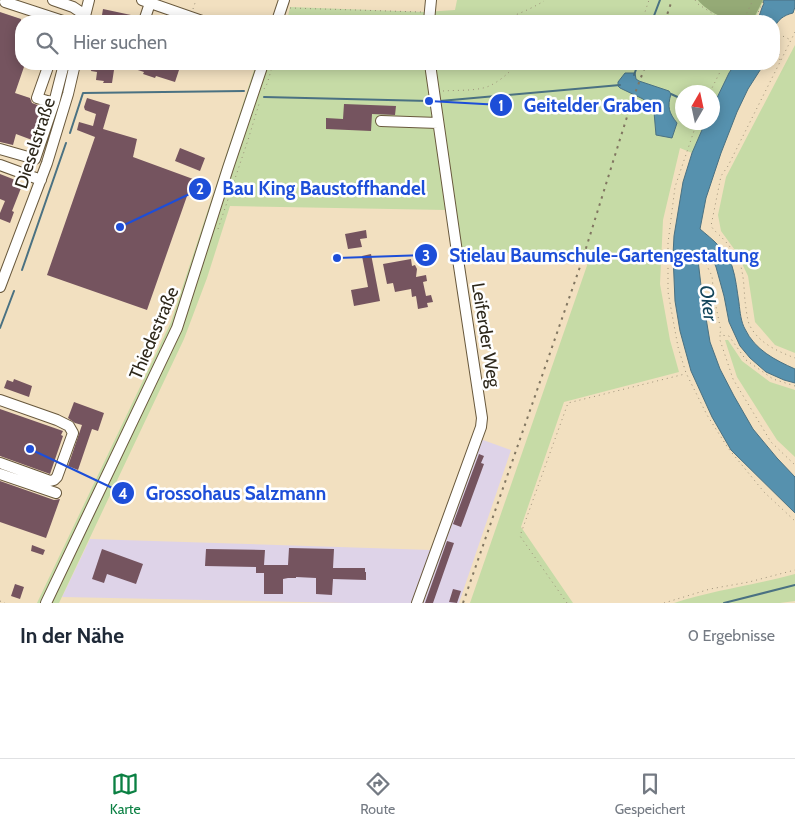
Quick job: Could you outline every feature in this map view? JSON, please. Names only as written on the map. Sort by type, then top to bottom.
[{"type":"street","points":[[53,0],[74,3],[82,15]]},
{"type":"street","points":[[85,15],[88,0]]},
{"type":"street","points":[[430,15],[431,0]]},
{"type":"street","points":[[145,15],[146,1],[185,15]]},
{"type":"street","points":[[4,3],[43,15]]},
{"type":"street","points":[[47,70],[38,98],[54,103]]},
{"type":"street","points":[[35,159],[54,103],[62,70]]},
{"type":"street","name":"Dieselstraße","points":[[0,287],[47,163],[74,70]]},
{"type":"street","name":"Thiedestraße","points":[[46,603],[177,328],[261,70]]},
{"type":"street","name":"Leiferder Weg","points":[[417,603],[481,427],[482,418],[431,70]]},
{"type":"street","points":[[381,121],[438,123]]},
{"type":"street","points":[[0,149],[47,163]]},
{"type":"street","points":[[0,165],[41,180]]},
{"type":"street","points":[[0,400],[57,420],[69,426],[73,432],[58,477],[54,480],[50,481],[0,463]]},
{"type":"street","points":[[0,474],[56,493]]},
{"type":"path","points":[[192,11],[196,0]]},
{"type":"path","points":[[644,15],[649,0]]},
{"type":"path","points":[[695,0],[715,15]]},
{"type":"path","points":[[746,15],[753,0]]},
{"type":"path","points":[[515,15],[534,8],[544,1]]},
{"type":"path","points":[[757,15],[764,2]]},
{"type":"path","points":[[286,4],[408,15]]},
{"type":"path","points":[[780,62],[795,32]]},
{"type":"path","points":[[780,35],[791,40]]},
{"type":"path","points":[[434,92],[486,87],[510,70]]},
{"type":"path","points":[[714,85],[721,70]]},
{"type":"path","points":[[776,70],[728,166],[721,176],[711,226],[736,254],[744,280],[749,324],[758,337],[771,348],[795,358]]},
{"type":"path","points":[[694,130],[675,187],[668,243],[668,292],[678,347],[686,373],[707,415],[728,448],[764,492],[795,521]]},
{"type":"path","points":[[706,264],[712,276],[721,330],[720,340],[733,379],[771,442],[795,465]]},
{"type":"path","points":[[720,335],[728,336],[746,360],[773,379],[795,386]]},
{"type":"path","points":[[568,603],[520,536],[568,403],[686,373]]},
{"type":"path","points":[[664,603],[710,589],[749,582],[795,570]]},
{"type":"path","points":[[0,601],[5,603]]},
{"type":"shaded area","points":[[472,436],[511,450],[459,603],[350,603],[62,597],[90,539],[431,550]]},
{"type":"green space","points":[[457,0],[764,0],[757,15],[288,15],[290,7],[425,12],[455,10]]},
{"type":"green space","points":[[698,0],[763,0],[756,15],[719,15]]},
{"type":"green space","points":[[795,45],[795,353],[775,345],[755,322],[748,276],[737,253],[721,231],[718,215],[726,177]]},
{"type":"green space","points":[[254,70],[731,70],[720,92],[720,85],[675,85],[675,130],[702,130],[692,153],[680,148],[663,220],[660,284],[670,340],[679,372],[564,402],[521,527],[573,603],[470,603],[591,254],[452,252],[446,210],[230,206],[207,278],[184,339],[59,603],[37,603],[171,322]]},
{"type":"green space","points":[[725,340],[728,340],[742,361],[770,382],[795,390],[795,457],[777,440],[737,377]]},
{"type":"green space","points":[[795,574],[795,601],[780,603],[674,603],[704,595]]},
{"type":"water","points":[[764,0],[795,0],[795,7],[793,13],[780,19],[780,15],[759,15]]},
{"type":"water","points":[[731,70],[760,70],[737,112],[721,153],[706,198],[700,229],[722,250],[732,266],[742,320],[749,336],[766,354],[795,369],[795,383],[766,372],[740,346],[729,322],[724,296],[713,260],[708,257],[701,257],[698,260],[710,342],[720,369],[753,429],[795,477],[795,513],[731,450],[712,417],[691,371],[680,331],[675,301],[673,255],[674,236],[683,182],[702,130],[720,130],[720,92]]},
{"type":"water","points":[[625,73],[635,73],[636,79],[639,81],[669,91],[671,94],[670,110],[675,120],[672,138],[656,135],[654,112],[643,99],[620,88],[618,82]]},
{"type":"building","points":[[103,9],[131,15],[102,15]]},
{"type":"building","points":[[0,12],[15,17],[15,70],[23,70],[15,93],[30,98],[32,103],[43,107],[32,140],[16,134],[13,145],[0,142]]},
{"type":"building","points":[[114,70],[112,83],[103,83],[104,81],[96,80],[97,72],[91,71]]},
{"type":"building","points":[[138,70],[179,70],[175,82],[156,76],[155,78],[143,74],[144,72]]},
{"type":"building","points":[[87,98],[110,105],[103,129],[137,139],[133,157],[193,179],[147,310],[47,275],[95,137],[77,130],[79,122],[93,126],[96,114],[85,110]]},
{"type":"building","points":[[344,104],[396,106],[395,115],[372,114],[371,131],[326,129],[326,118],[343,119]]},
{"type":"building","points":[[180,148],[205,158],[200,171],[175,161]]},
{"type":"building","points":[[0,174],[23,183],[12,211],[14,212],[10,223],[0,219],[0,213],[5,201],[0,199]]},
{"type":"building","points":[[366,230],[367,238],[360,239],[362,247],[348,249],[345,234]]},
{"type":"building","points":[[371,254],[380,301],[354,306],[351,290],[368,287],[362,256]]},
{"type":"building","points":[[411,259],[412,266],[415,265],[417,269],[416,277],[426,275],[427,281],[423,282],[426,296],[431,295],[433,302],[427,303],[428,307],[418,309],[416,296],[412,297],[411,289],[395,292],[393,283],[387,284],[383,264]]},
{"type":"building","points":[[14,379],[32,386],[29,397],[4,388],[7,380],[13,382]]},
{"type":"building","points":[[74,402],[104,413],[98,431],[92,429],[78,470],[68,466],[82,425],[68,418]]},
{"type":"building","points":[[0,409],[63,431],[50,474],[0,456]]},
{"type":"building","points":[[479,454],[484,456],[481,463],[484,464],[461,527],[453,524]]},
{"type":"building","points":[[0,481],[54,500],[60,499],[46,538],[0,522]]},
{"type":"building","points":[[447,541],[454,543],[433,603],[425,603]]},
{"type":"building","points":[[32,545],[45,550],[43,555],[31,551]]},
{"type":"building","points":[[289,548],[334,549],[333,568],[365,568],[366,580],[333,579],[332,595],[316,594],[316,578],[288,578],[283,579],[283,594],[264,594],[264,573],[256,573],[256,567],[205,566],[206,549],[265,550],[264,565],[288,565]]},
{"type":"building","points":[[102,549],[143,564],[136,584],[107,574],[104,583],[92,579]]},
{"type":"building","points":[[15,584],[24,587],[20,599],[11,596]]},
{"type":"building","points":[[453,589],[461,591],[457,603],[449,602]]},
{"type":"waterway","points":[[654,15],[660,0]]},
{"type":"waterway","points":[[634,75],[636,70]]},
{"type":"waterway","points":[[440,101],[620,85]]},
{"type":"waterway","points":[[70,133],[83,93],[244,91]]},
{"type":"waterway","points":[[671,94],[675,96]]},
{"type":"waterway","points":[[264,97],[429,101]]},
{"type":"waterway","points":[[22,270],[66,143]]},
{"type":"waterway","points":[[0,328],[14,291]]},
{"type":"waterway","points":[[724,603],[795,585]]},
{"type":"railway","points":[[667,15],[672,0]]},
{"type":"railway","points":[[463,603],[582,261],[631,104],[644,70]]},
{"type":"place","name":"Geitelder Graben","points":[[429,101]]},
{"type":"place","name":"Bau King Baustoffhandel","points":[[120,227]]},
{"type":"place","name":"Stielau Baumschule-Gartengestaltung","points":[[337,258]]},
{"type":"place","name":"Grossohaus Salzmann","points":[[30,449]]},
{"type":"water label","name":"Oker","points":[[709,303]]}]
